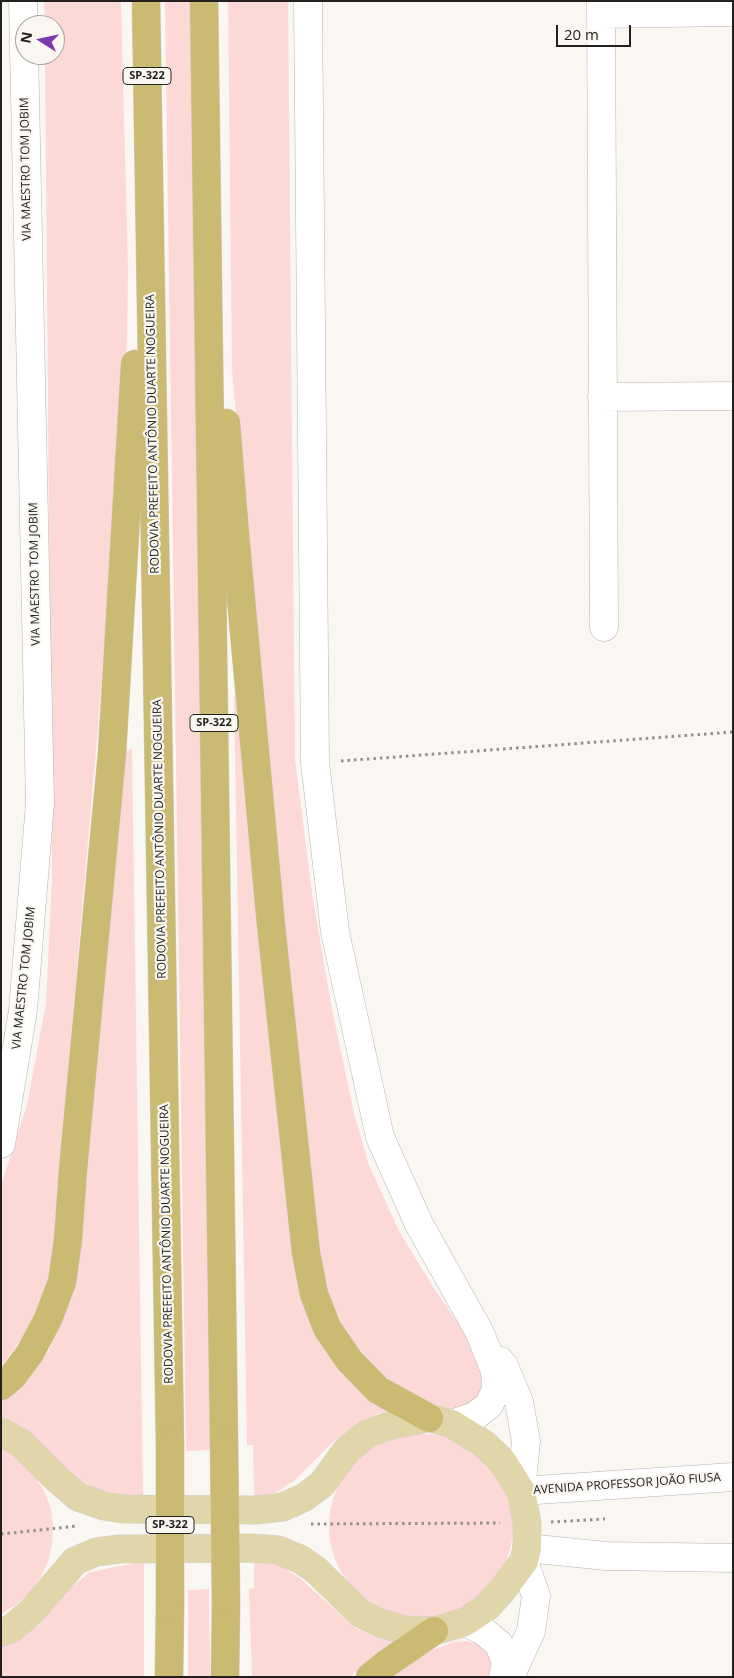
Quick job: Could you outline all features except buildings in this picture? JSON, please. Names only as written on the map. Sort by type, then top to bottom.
[{"type":"highway","name":"RODOVIA PREFEITO ANTÔNIO DUARTE NOGUEIRA","points":[[146,1],[170,1445],[169,1677]]},
{"type":"highway","name":"SP-322","points":[[204,1],[226,1602],[225,1677]]},
{"type":"highway","points":[[1,1386],[13,1376],[30,1353],[48,1319],[62,1282],[68,1240],[112,753],[148,151]]},
{"type":"highway","points":[[206,153],[235,534],[270,915],[308,1261],[314,1294],[327,1328],[348,1360],[378,1390],[441,1421]]},
{"type":"highway","points":[[370,1677],[434,1631]]},
{"type":"main road","points":[[1,1432],[21,1443],[56,1478],[78,1496],[104,1506],[122,1509],[256,1510],[283,1507],[305,1497],[322,1484],[347,1450],[367,1434],[391,1425],[441,1421]]},
{"type":"main road","name":"AVENIDA PROFESSOR JOÃO FIUSA","points":[[441,1421],[484,1444],[502,1461],[521,1491],[527,1523],[525,1555]]},
{"type":"main road","points":[[1,1632],[11,1628],[31,1612],[75,1561],[96,1552],[120,1549],[252,1548],[278,1550],[300,1559],[316,1570],[360,1613],[380,1623],[405,1630],[434,1631],[465,1622],[487,1607],[525,1555]]},
{"type":"street","name":"VIA MAESTRO TOM JOBIM","points":[[1,1144],[6,1081],[23,1010],[40,803],[23,1]]},
{"type":"street","points":[[308,1],[315,763],[335,932],[380,1137],[419,1224],[480,1333],[504,1366],[518,1402],[526,1441],[521,1491]]},
{"type":"street","points":[[604,627],[602,8],[733,12]]},
{"type":"street","points":[[602,397],[733,396]]},
{"type":"street","points":[[441,1421],[475,1416],[489,1405],[496,1390],[495,1371],[480,1333]]},
{"type":"street","name":"AVENIDA PROFESSOR JOÃO FIUSA","points":[[521,1491],[733,1477]]},
{"type":"street","points":[[510,1677],[530,1632],[536,1596],[525,1555],[733,1558]]},
{"type":"street","points":[[465,1622],[482,1630],[499,1644],[506,1662],[503,1677]]},
{"type":"path","points":[[315,763],[733,732]]},
{"type":"shaded area","points":[[44,1],[121,1],[128,269],[127,339],[120,451],[62,1139],[55,1244],[47,1284],[28,1330],[1,1367],[1,1185],[27,1105],[46,1003],[52,878],[45,65],[65,65],[65,15],[45,15]]},
{"type":"shaded area","points":[[165,1],[190,1],[210,1450],[186,1451]]},
{"type":"shaded area","points":[[228,1],[288,1],[295,759],[313,900],[332,1009],[354,1113],[369,1165],[399,1231],[435,1290],[475,1347],[485,1374],[483,1395],[458,1411],[442,1411],[412,1398],[383,1375],[354,1343],[333,1314],[321,1288],[259,672],[232,370]]},
{"type":"shaded area","points":[[234,696],[239,698],[293,1244],[349,1375],[386,1411],[372,1416],[333,1442],[294,1481],[277,1492],[254,1497],[253,1445],[247,1445]]},
{"type":"shaded area","points":[[132,749],[143,1497],[110,1495],[86,1486],[18,1425],[1,1418],[1,1401],[26,1380],[49,1350],[67,1307],[123,753]]},
{"type":"shaded area","points":[[412,1434],[430,1434],[456,1441],[472,1449],[486,1461],[498,1475],[506,1491],[513,1517],[513,1535],[506,1561],[498,1577],[486,1591],[472,1603],[448,1614],[430,1618],[412,1618],[394,1614],[370,1603],[344,1577],[333,1553],[329,1535],[329,1517],[333,1499],[344,1475],[370,1449],[394,1438]]},
{"type":"shaded area","points":[[1,1448],[23,1462],[35,1476],[51,1508],[53,1526],[48,1562],[40,1578],[29,1593],[16,1605],[1,1614]]},
{"type":"shaded area","points":[[254,1557],[274,1561],[301,1579],[354,1627],[372,1636],[394,1640],[350,1677],[252,1677],[249,1589],[254,1588]]},
{"type":"shaded area","points":[[144,1562],[144,1677],[1,1677],[1,1645],[16,1640],[38,1626],[67,1591],[88,1573]]},
{"type":"shaded area","points":[[209,1589],[210,1677],[188,1677],[188,1590]]},
{"type":"shaded area","points":[[468,1641],[481,1645],[489,1651],[494,1669],[493,1677],[389,1677],[425,1653],[453,1642]]}]
